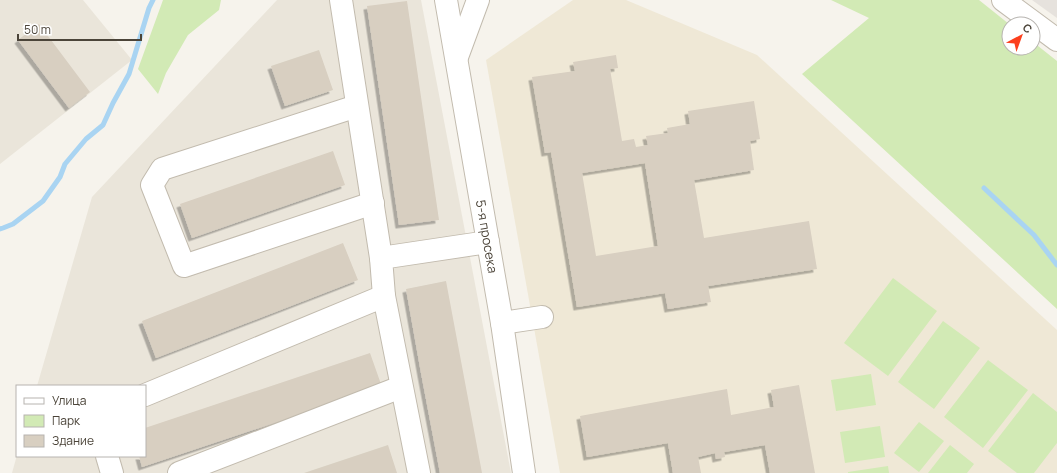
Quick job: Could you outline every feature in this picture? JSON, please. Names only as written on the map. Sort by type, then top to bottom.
[{"type":"street","points":[[341,0],[381,258],[384,296],[419,473]]},
{"type":"street","name":"5-я просека","points":[[446,0],[502,323],[524,473]]},
{"type":"street","points":[[456,58],[478,0]]},
{"type":"street","points":[[1003,0],[1057,40]]},
{"type":"street","points":[[357,106],[162,169],[152,185],[184,266],[373,203]]},
{"type":"street","points":[[381,258],[488,242]]},
{"type":"street","points":[[146,395],[384,296]]},
{"type":"street","points":[[502,323],[542,317]]},
{"type":"street","points":[[179,473],[401,387]]},
{"type":"street","points":[[107,457],[112,473]]},
{"type":"shaded area","points":[[0,0],[83,0],[132,60],[0,164]]},
{"type":"shaded area","points":[[277,0],[421,0],[511,473],[12,473],[16,457],[146,457],[146,385],[37,385],[92,197]]},
{"type":"shaded area","points":[[573,0],[626,0],[757,55],[1057,330],[1057,473],[560,473],[486,60]]},
{"type":"shaded area","points":[[1032,0],[1057,0],[1057,18]]},
{"type":"green space","points":[[163,0],[221,0],[219,10],[188,35],[166,73],[158,94],[138,69]]},
{"type":"green space","points":[[831,0],[979,0],[1001,18],[1001,56],[1041,56],[1041,48],[1057,61],[1057,309],[802,74],[869,18]]},
{"type":"green space","points":[[893,278],[937,311],[888,376],[844,343]]},
{"type":"green space","points":[[943,321],[980,348],[934,409],[898,382]]},
{"type":"green space","points":[[988,360],[1028,390],[983,448],[944,417]]},
{"type":"green space","points":[[871,374],[876,405],[836,411],[831,380]]},
{"type":"green space","points":[[1033,393],[1057,412],[1057,443],[1034,473],[1017,473],[988,451]]},
{"type":"green space","points":[[919,422],[944,441],[919,472],[894,453]]},
{"type":"green space","points":[[880,426],[885,457],[845,463],[840,432]]},
{"type":"green space","points":[[950,445],[974,464],[967,473],[928,473]]},
{"type":"green space","points":[[888,466],[889,473],[848,473],[848,472]]},
{"type":"building","points":[[407,1],[439,220],[399,225],[367,6]]},
{"type":"building","points":[[39,24],[90,92],[69,108],[18,40]]},
{"type":"building","points":[[319,50],[333,90],[285,106],[271,66]]},
{"type":"building","points":[[616,55],[618,68],[610,69],[622,141],[634,139],[636,147],[648,145],[646,136],[668,133],[667,128],[690,124],[688,111],[754,101],[760,139],[750,141],[754,170],[694,180],[704,238],[809,221],[817,269],[708,286],[711,302],[668,309],[665,293],[577,307],[551,152],[545,153],[532,77],[575,71],[573,62]],"holes":[[[645,163],[658,246],[596,256],[582,173]]]},
{"type":"building","points":[[333,151],[345,185],[192,238],[180,204]]},
{"type":"building","points":[[343,243],[358,280],[156,358],[142,321]]},
{"type":"building","points":[[446,281],[482,473],[440,473],[421,373],[406,289]]},
{"type":"building","points":[[370,353],[382,387],[142,467],[139,457],[146,457],[146,428]]},
{"type":"building","points":[[799,385],[815,473],[770,473],[765,445],[724,452],[725,457],[716,459],[715,453],[698,457],[701,473],[673,473],[668,443],[587,457],[580,416],[727,389],[731,415],[774,407],[771,390]]},
{"type":"building","points":[[388,445],[397,473],[304,473]]},
{"type":"waterway","points":[[0,229],[13,224],[43,201],[60,177],[65,164],[86,139],[103,125],[129,74],[149,8],[153,0]]},
{"type":"waterway","points":[[984,188],[1034,235],[1057,265]]}]
